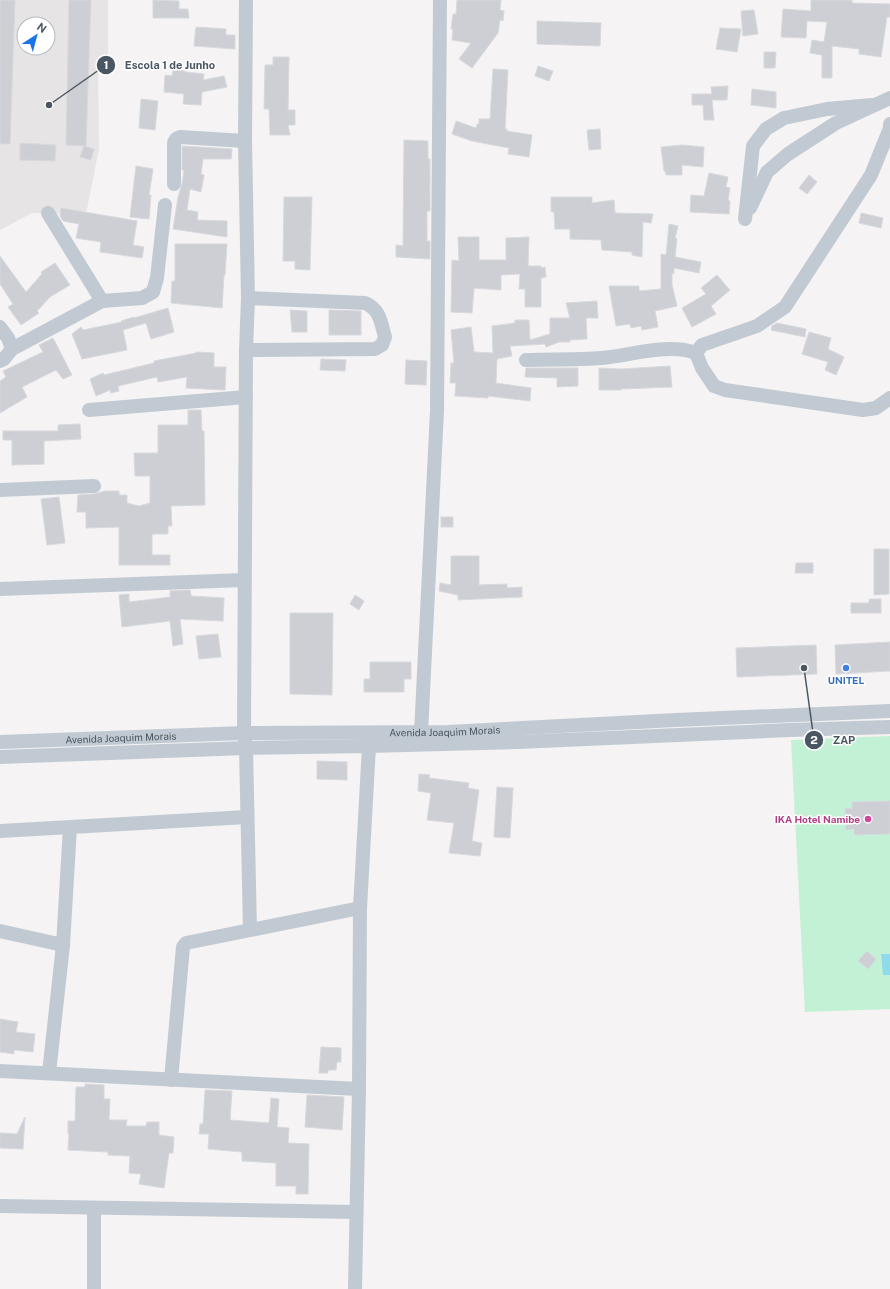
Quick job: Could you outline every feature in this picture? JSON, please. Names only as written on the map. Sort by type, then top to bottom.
[{"type":"street","points":[[246,0],[248,298],[246,350],[244,733],[246,748],[250,930]]},
{"type":"street","points":[[421,733],[437,411],[440,0]]},
{"type":"street","points":[[872,105],[827,109],[784,118],[766,129],[753,146],[745,219],[767,172],[788,154],[836,123],[872,105],[890,98]]},
{"type":"street","points":[[696,353],[702,345],[757,326],[785,307],[871,175],[890,128],[890,124]]},
{"type":"street","points":[[174,184],[174,143],[176,139],[180,137],[246,141]]},
{"type":"street","points":[[0,361],[4,359],[12,349],[102,301],[142,298],[153,292],[157,278],[165,205]]},
{"type":"street","points":[[48,213],[102,301]]},
{"type":"street","points":[[246,350],[375,349],[382,345],[386,337],[377,311],[372,306],[365,303],[248,298]]},
{"type":"street","points":[[0,327],[8,338],[12,349]]},
{"type":"street","points":[[526,360],[602,358],[671,349],[687,350],[696,353],[702,368],[714,386],[725,390],[863,410],[876,408],[890,398]]},
{"type":"street","points":[[89,410],[246,397]]},
{"type":"street","points":[[0,490],[94,486]]},
{"type":"street","points":[[0,589],[244,580]]},
{"type":"street","name":"Avenida Joaquim Morais","points":[[0,742],[244,733],[421,733],[890,711]]},
{"type":"street","name":"Avenida Joaquim Morais","points":[[0,757],[246,748],[369,746],[890,727]]},
{"type":"street","points":[[355,1289],[359,1089],[360,908],[369,746]]},
{"type":"street","points":[[0,831],[247,818]]},
{"type":"street","points":[[49,1073],[63,946],[70,827]]},
{"type":"street","points":[[171,1080],[183,947],[186,943],[360,908]]},
{"type":"street","points":[[0,931],[63,946]]},
{"type":"street","points":[[0,1071],[359,1089]]},
{"type":"street","points":[[0,1206],[356,1212]]},
{"type":"street","points":[[94,1208],[94,1289]]},
{"type":"shaded area","points":[[0,0],[108,0],[108,61],[98,61],[99,149],[86,214],[32,213],[0,230]]},
{"type":"green space","points":[[890,736],[890,1009],[805,1012],[791,740]]},
{"type":"water","points":[[881,954],[890,954],[890,975],[883,975]]},
{"type":"building","points":[[0,0],[15,0],[10,144],[0,144]]},
{"type":"building","points":[[69,0],[91,0],[86,146],[66,145]]},
{"type":"building","points":[[153,0],[179,1],[179,9],[188,9],[189,18],[153,18]]},
{"type":"building","points":[[457,0],[501,0],[500,10],[504,11],[503,21],[500,20],[498,33],[472,68],[459,59],[471,43],[452,40],[453,29],[451,29],[453,14],[456,14]]},
{"type":"building","points":[[811,0],[852,0],[852,3],[890,4],[890,17],[887,17],[881,57],[859,54],[859,49],[832,46],[832,78],[822,78],[822,55],[810,53],[812,40],[824,42],[827,22],[807,21],[806,38],[781,37],[783,9],[811,11]]},
{"type":"building","points":[[754,10],[758,34],[743,36],[741,11]]},
{"type":"building","points":[[537,21],[601,23],[600,46],[537,44]]},
{"type":"building","points":[[196,27],[226,29],[226,35],[235,35],[235,49],[194,46]]},
{"type":"building","points":[[720,28],[741,29],[737,52],[716,49]]},
{"type":"building","points":[[764,52],[776,52],[775,68],[764,68]]},
{"type":"building","points":[[273,57],[289,57],[288,110],[295,110],[295,125],[288,125],[290,135],[270,135],[269,109],[264,109],[265,65],[273,65]]},
{"type":"building","points":[[538,66],[553,71],[549,81],[535,76]]},
{"type":"building","points":[[493,69],[508,70],[505,129],[507,129],[507,131],[532,135],[529,157],[508,154],[509,148],[472,141],[452,134],[456,121],[476,128],[477,124],[479,124],[479,119],[490,119]]},
{"type":"building","points":[[173,70],[204,74],[203,80],[224,76],[227,87],[202,92],[201,105],[183,104],[184,94],[164,92],[165,75],[172,76]]},
{"type":"building","points":[[728,86],[727,100],[712,100],[714,120],[704,120],[703,105],[692,105],[692,94],[712,94],[711,87]]},
{"type":"building","points":[[752,89],[776,92],[776,108],[751,105]]},
{"type":"building","points":[[141,99],[158,101],[155,130],[139,128]]},
{"type":"building","points":[[600,129],[601,149],[589,150],[587,130]]},
{"type":"building","points":[[404,140],[428,141],[428,159],[430,159],[430,211],[427,211],[427,241],[430,241],[430,259],[396,257],[396,245],[403,246]]},
{"type":"building","points":[[20,143],[56,145],[55,161],[20,160]]},
{"type":"building","points":[[682,145],[704,147],[703,167],[682,165],[682,175],[666,175],[664,171],[661,147]]},
{"type":"building","points":[[84,146],[94,149],[91,160],[80,157]]},
{"type":"building","points":[[182,146],[232,149],[231,159],[203,159],[201,174],[204,175],[201,192],[190,189],[187,210],[198,212],[197,220],[227,221],[227,237],[173,229],[184,170],[182,170]]},
{"type":"building","points":[[136,166],[153,169],[149,195],[151,195],[149,219],[130,217]]},
{"type":"building","points":[[709,173],[728,177],[726,187],[730,188],[728,200],[730,201],[729,214],[690,212],[691,195],[704,196]]},
{"type":"building","points":[[809,175],[817,182],[807,194],[799,188]]},
{"type":"building","points":[[284,197],[312,197],[310,270],[295,269],[295,261],[283,261]]},
{"type":"building","points":[[551,197],[592,197],[592,203],[614,200],[615,213],[653,214],[651,223],[643,222],[642,257],[632,255],[632,252],[602,250],[601,240],[570,239],[570,229],[555,229],[554,212],[551,212]]},
{"type":"building","points":[[61,208],[137,221],[133,245],[144,247],[142,258],[100,252],[101,242],[76,238],[79,224],[63,221],[60,216]]},
{"type":"building","points":[[861,213],[883,218],[881,228],[859,223]]},
{"type":"building","points":[[669,224],[678,226],[675,238],[677,239],[675,257],[701,262],[699,273],[674,268],[674,274],[672,273],[672,285],[677,306],[655,311],[658,327],[642,330],[641,326],[631,328],[630,324],[616,326],[609,286],[639,286],[639,291],[661,289],[661,254],[666,255]]},
{"type":"building","points":[[458,237],[479,237],[479,260],[506,260],[506,238],[529,237],[528,266],[541,266],[541,268],[545,267],[546,277],[541,278],[541,307],[525,307],[525,289],[519,289],[520,274],[501,275],[501,290],[474,288],[472,313],[451,312],[452,260],[459,261]]},
{"type":"building","points":[[175,244],[227,244],[222,308],[171,303],[172,281],[175,281]]},
{"type":"building","points":[[0,256],[26,292],[42,274],[41,272],[55,263],[70,285],[50,297],[37,311],[39,313],[21,325],[8,307],[13,304],[0,284]]},
{"type":"building","points":[[717,275],[730,290],[711,306],[716,314],[692,327],[682,308],[706,294],[701,288]]},
{"type":"building","points":[[597,301],[598,318],[586,318],[587,339],[559,342],[546,347],[545,344],[510,346],[512,356],[497,359],[496,383],[531,388],[530,401],[488,396],[488,398],[455,396],[456,383],[450,383],[451,363],[454,363],[451,330],[471,327],[474,352],[493,353],[492,326],[515,323],[515,320],[529,320],[530,340],[550,334],[550,318],[570,318],[566,303]]},
{"type":"building","points":[[168,308],[174,332],[151,339],[146,323],[123,330],[127,350],[82,359],[72,334],[81,327],[83,330],[122,322],[121,321]]},
{"type":"building","points":[[290,310],[307,311],[307,332],[292,332]]},
{"type":"building","points":[[329,310],[361,311],[361,335],[329,335]]},
{"type":"building","points":[[777,323],[806,329],[805,337],[771,330],[772,326]]},
{"type":"building","points":[[809,332],[831,338],[828,349],[844,357],[836,375],[825,370],[828,362],[802,354]]},
{"type":"building","points":[[53,338],[72,375],[63,379],[56,370],[22,387],[27,397],[0,413],[0,381],[6,377],[3,371],[43,352],[39,345]]},
{"type":"building","points":[[196,352],[214,353],[214,367],[226,367],[225,390],[186,388],[187,377],[158,382],[157,377],[118,386],[119,391],[111,393],[110,390],[96,396],[90,379],[103,373],[104,375],[154,363],[154,361]]},
{"type":"building","points":[[321,359],[346,360],[345,371],[320,370]]},
{"type":"building","points":[[406,360],[427,361],[426,385],[405,384]]},
{"type":"building","points":[[670,366],[672,387],[599,390],[599,368],[621,369]]},
{"type":"building","points":[[526,368],[578,368],[578,386],[557,387],[557,378],[525,377]]},
{"type":"building","points":[[188,410],[201,410],[202,431],[204,431],[205,505],[171,506],[172,526],[168,526],[168,534],[152,534],[152,555],[170,555],[170,565],[119,565],[119,527],[86,528],[86,512],[77,512],[78,495],[94,494],[105,491],[119,491],[119,495],[127,495],[127,503],[139,506],[150,503],[150,476],[135,476],[134,453],[158,453],[158,425],[188,425]]},
{"type":"building","points":[[80,424],[81,439],[44,441],[44,464],[12,465],[12,440],[3,440],[3,431],[58,431],[58,425]]},
{"type":"building","points":[[59,497],[65,543],[47,545],[41,499]]},
{"type":"building","points":[[441,517],[453,517],[453,527],[441,527]]},
{"type":"building","points":[[874,549],[889,549],[889,594],[874,595]]},
{"type":"building","points":[[451,556],[479,556],[479,585],[507,584],[507,588],[522,587],[522,597],[458,600],[458,595],[439,591],[440,583],[451,585]]},
{"type":"building","points":[[796,563],[813,563],[813,573],[795,573]]},
{"type":"building","points":[[190,590],[191,596],[224,598],[223,621],[180,619],[183,644],[173,646],[170,621],[122,627],[119,595],[129,594],[129,602],[170,597],[170,591]]},
{"type":"building","points":[[355,595],[364,601],[359,610],[350,604]]},
{"type":"building","points":[[869,599],[881,599],[881,613],[851,613],[851,603],[869,603]]},
{"type":"building","points":[[290,613],[333,613],[332,695],[290,694]]},
{"type":"building","points":[[218,634],[221,657],[199,659],[196,636]]},
{"type":"building","points":[[890,642],[890,671],[836,674],[835,645]]},
{"type":"building","points":[[816,645],[817,674],[737,677],[736,648]]},
{"type":"building","points":[[370,662],[411,662],[411,679],[404,679],[404,692],[364,692],[364,679],[370,679]]},
{"type":"building","points":[[317,761],[347,762],[347,780],[317,779]]},
{"type":"building","points":[[419,774],[430,775],[429,778],[469,783],[468,788],[479,790],[472,841],[482,843],[480,856],[449,853],[454,823],[427,820],[431,793],[418,791]]},
{"type":"building","points":[[497,787],[513,788],[510,838],[494,837]]},
{"type":"building","name":"IKA Hotel Namibe","points":[[890,801],[890,834],[854,835],[854,829],[846,830],[845,808],[852,809],[852,802]]},
{"type":"building","points":[[867,951],[876,959],[868,969],[858,961]]},
{"type":"building","points":[[0,1019],[18,1022],[16,1032],[35,1034],[33,1052],[14,1050],[14,1054],[0,1052]]},
{"type":"building","points":[[321,1047],[341,1048],[341,1062],[337,1062],[336,1070],[328,1070],[328,1073],[319,1073]]},
{"type":"building","points":[[85,1084],[104,1085],[104,1099],[110,1099],[109,1120],[127,1120],[126,1126],[146,1126],[147,1122],[159,1122],[159,1135],[174,1137],[173,1153],[169,1153],[164,1188],[139,1184],[141,1174],[129,1173],[130,1156],[108,1155],[108,1152],[68,1150],[68,1121],[75,1121],[76,1087],[85,1087]]},
{"type":"building","points":[[205,1090],[232,1091],[230,1120],[269,1123],[271,1098],[279,1099],[277,1127],[289,1128],[288,1143],[309,1144],[308,1194],[296,1194],[296,1186],[276,1186],[276,1163],[242,1161],[242,1152],[208,1149],[209,1134],[199,1134],[200,1124],[203,1124]]},
{"type":"building","points":[[307,1095],[344,1097],[342,1130],[305,1127]]},
{"type":"building","points":[[25,1117],[23,1149],[0,1148],[0,1133],[17,1134]]},
{"type":"place","name":"Escola 1 de Junho","points":[[49,105]]},
{"type":"place","name":"ZAP","points":[[804,668]]},
{"type":"place","name":"UNITEL","points":[[846,668]]},
{"type":"place","name":"IKA Hotel Namibe","points":[[868,819]]}]
